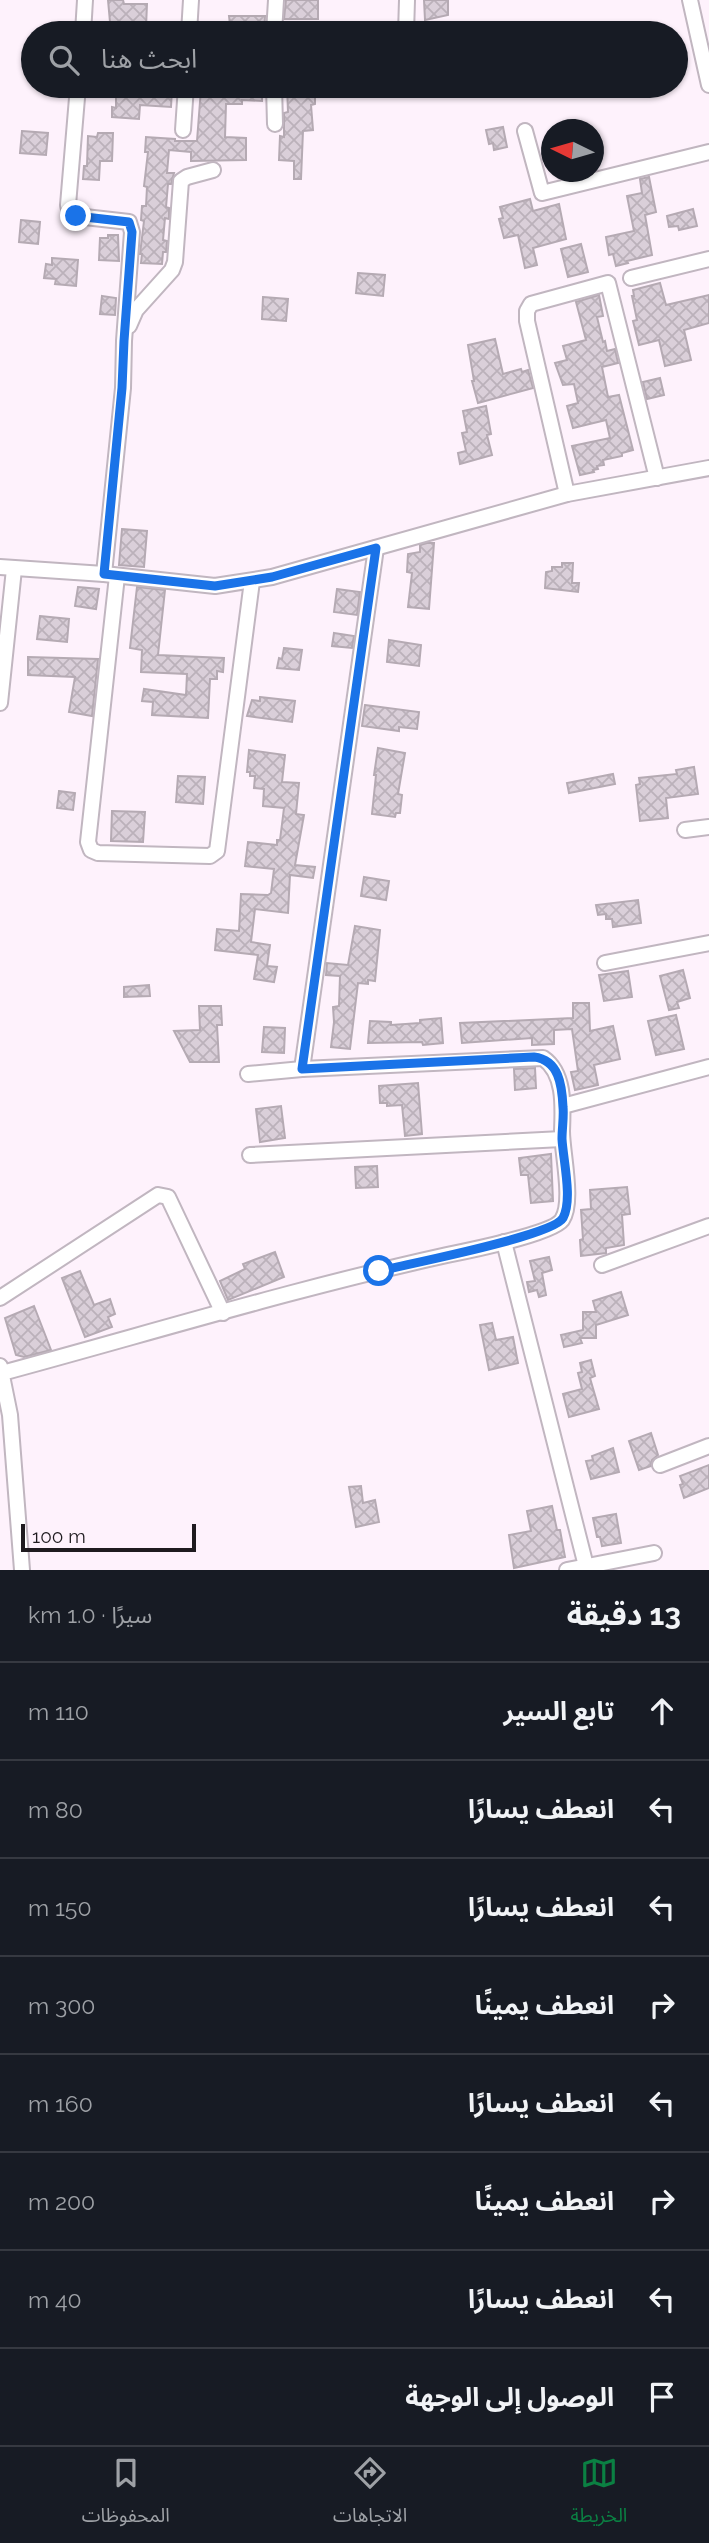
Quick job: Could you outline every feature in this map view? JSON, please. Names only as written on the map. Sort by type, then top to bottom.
[{"type":"street","points":[[84,21],[85,0]]},
{"type":"street","points":[[190,21],[191,0]]},
{"type":"street","points":[[275,21],[276,0]]},
{"type":"street","points":[[406,21],[407,0]]},
{"type":"street","points":[[690,0],[709,85]]},
{"type":"street","points":[[77,98],[68,205],[70,212],[76,216],[129,222],[132,232],[111,575],[88,842],[91,850],[98,853],[210,856],[217,851],[252,581]]},
{"type":"street","points":[[183,130],[185,98]]},
{"type":"street","points":[[274,98],[275,124]]},
{"type":"street","points":[[525,131],[542,193],[709,152]]},
{"type":"street","points":[[124,341],[136,310],[172,270],[175,262],[181,181],[213,170]]},
{"type":"street","points":[[631,278],[709,259]]},
{"type":"street","points":[[568,494],[527,321],[527,311],[531,304],[608,283],[657,478]]},
{"type":"street","points":[[0,703],[7,568],[215,586],[252,581],[568,494],[709,468]]},
{"type":"street","points":[[302,1069],[376,548]]},
{"type":"street","points":[[685,830],[709,827]]},
{"type":"street","points":[[606,963],[709,943]]},
{"type":"street","points":[[22,1570],[10,1415],[1,1370],[503,1242],[556,1225],[563,1219],[567,1196],[562,1139],[563,1106],[558,1074],[552,1064],[543,1058],[248,1074]]},
{"type":"street","points":[[563,1106],[709,1067]]},
{"type":"street","points":[[250,1155],[562,1139]]},
{"type":"street","points":[[0,1298],[158,1195],[163,1195],[168,1197],[223,1313]]},
{"type":"street","points":[[602,1265],[709,1226]]},
{"type":"street","points":[[503,1242],[586,1566]]},
{"type":"street","points":[[660,1465],[709,1446]]},
{"type":"street","points":[[567,1570],[624,1564],[654,1553]]},
{"type":"building","points":[[108,0],[123,0],[124,4],[147,4],[146,21],[110,21]]},
{"type":"building","points":[[286,0],[318,0],[318,19],[284,19]]},
{"type":"building","points":[[424,0],[448,0],[448,15],[425,20]]},
{"type":"building","points":[[229,16],[265,16],[265,21],[230,21]]},
{"type":"building","points":[[116,98],[172,98],[171,107],[140,105],[139,119],[112,117],[112,107],[116,108]]},
{"type":"building","points":[[200,98],[262,98],[262,101],[242,100],[242,104],[226,104],[225,137],[246,138],[246,160],[191,161],[191,152],[169,150],[167,173],[174,173],[171,184],[168,184],[166,207],[169,208],[169,219],[165,218],[163,240],[167,241],[166,252],[163,252],[162,264],[141,263],[144,221],[141,220],[142,206],[146,206],[147,187],[144,186],[148,152],[145,152],[146,137],[197,141]]},
{"type":"building","points":[[287,98],[315,98],[315,104],[311,105],[313,130],[303,131],[301,179],[294,179],[294,161],[279,160],[280,136],[284,137],[284,113],[288,112]]},
{"type":"building","points":[[503,127],[507,147],[494,150],[493,143],[489,144],[486,130]]},
{"type":"building","points":[[22,131],[48,133],[46,155],[20,153]]},
{"type":"building","points":[[98,133],[113,133],[112,161],[100,161],[99,180],[83,179],[84,166],[87,166],[88,136],[97,137]]},
{"type":"building","points":[[649,177],[656,212],[645,215],[652,255],[616,266],[613,254],[609,255],[606,237],[634,231],[627,196],[642,193],[640,179]]},
{"type":"building","points":[[530,199],[533,211],[559,204],[566,239],[533,248],[537,265],[525,268],[518,235],[504,238],[499,219],[503,218],[500,207]]},
{"type":"building","points":[[693,209],[697,226],[679,230],[678,226],[669,227],[667,216]]},
{"type":"building","points":[[21,220],[40,222],[38,244],[19,242]]},
{"type":"building","points":[[108,235],[118,235],[119,261],[99,260],[100,238],[108,238]]},
{"type":"building","points":[[581,244],[588,272],[568,277],[561,249]]},
{"type":"building","points":[[52,258],[78,260],[76,286],[55,284],[56,279],[44,278],[46,264],[52,265]]},
{"type":"building","points":[[358,273],[385,275],[383,296],[356,293]]},
{"type":"building","points":[[660,283],[666,305],[709,295],[709,323],[684,330],[691,360],[665,366],[659,340],[639,345],[633,321],[637,320],[633,290]]},
{"type":"building","points":[[599,295],[603,316],[597,317],[603,342],[605,341],[607,351],[615,349],[618,363],[602,367],[608,397],[619,395],[633,450],[622,453],[622,456],[603,460],[604,465],[597,466],[598,469],[593,470],[594,472],[580,475],[572,446],[610,438],[606,420],[573,428],[567,406],[578,403],[574,384],[563,385],[555,363],[567,360],[563,346],[586,340],[576,302]]},
{"type":"building","points":[[102,296],[116,298],[115,315],[100,314]]},
{"type":"building","points":[[263,297],[288,299],[286,321],[262,319]]},
{"type":"building","points":[[495,339],[503,374],[528,370],[533,388],[478,403],[472,381],[468,345]]},
{"type":"building","points":[[660,378],[664,395],[647,399],[643,382]]},
{"type":"building","points":[[486,406],[491,434],[487,435],[492,455],[460,464],[458,453],[466,451],[462,433],[467,432],[463,411]]},
{"type":"building","points":[[122,529],[147,531],[144,567],[119,565]]},
{"type":"building","points":[[434,543],[429,609],[408,607],[412,573],[407,572],[408,554],[420,552],[420,545]]},
{"type":"building","points":[[562,563],[573,563],[572,583],[579,583],[578,592],[545,588],[546,572],[552,571],[552,567],[562,567]]},
{"type":"building","points":[[78,587],[99,589],[96,609],[75,606]]},
{"type":"building","points":[[137,587],[165,590],[158,655],[224,658],[223,672],[217,671],[217,679],[210,679],[208,718],[152,715],[153,702],[142,701],[144,689],[186,695],[187,674],[141,672],[142,650],[130,648]]},
{"type":"building","points":[[337,589],[360,592],[357,615],[334,612]]},
{"type":"building","points":[[40,616],[69,619],[67,642],[37,639]]},
{"type":"building","points":[[334,633],[354,636],[352,648],[332,646]]},
{"type":"building","points":[[389,640],[421,645],[419,666],[387,662]]},
{"type":"building","points":[[284,648],[302,650],[299,670],[277,668]]},
{"type":"building","points":[[28,657],[98,659],[92,716],[69,712],[75,677],[28,675]]},
{"type":"building","points":[[260,697],[295,701],[292,722],[247,716],[252,700],[260,701]]},
{"type":"building","points":[[365,705],[419,712],[417,729],[399,727],[399,731],[362,726]]},
{"type":"building","points":[[378,748],[405,753],[398,794],[402,795],[400,813],[396,813],[395,817],[372,814]]},
{"type":"building","points":[[249,750],[285,755],[282,782],[299,783],[296,814],[304,815],[295,865],[315,867],[313,878],[290,875],[288,913],[255,909],[251,942],[270,945],[267,966],[277,967],[274,982],[254,979],[258,955],[215,950],[217,929],[239,931],[241,894],[271,893],[274,869],[245,866],[248,842],[277,845],[284,808],[263,806],[264,789],[254,788],[255,776],[250,776],[250,772],[247,772]]},
{"type":"building","points":[[694,767],[698,794],[666,798],[668,818],[640,821],[636,785],[640,784],[639,778],[677,774],[676,770]]},
{"type":"building","points":[[613,774],[615,784],[569,793],[567,783]]},
{"type":"building","points":[[178,776],[205,777],[203,804],[176,802]]},
{"type":"building","points":[[59,791],[75,793],[73,810],[57,808]]},
{"type":"building","points":[[112,811],[145,812],[143,842],[111,841]]},
{"type":"building","points":[[364,877],[389,881],[386,900],[361,896]]},
{"type":"building","points":[[638,900],[641,923],[613,927],[612,919],[606,919],[606,914],[598,915],[596,905]]},
{"type":"building","points":[[355,926],[380,930],[375,981],[368,980],[368,984],[358,983],[350,1049],[331,1047],[333,1007],[339,1006],[340,976],[326,975],[327,963],[348,965]]},
{"type":"building","points":[[683,970],[690,998],[677,1002],[679,1008],[669,1010],[660,976]]},
{"type":"building","points":[[628,971],[632,997],[604,1001],[599,975]]},
{"type":"building","points":[[149,985],[150,996],[124,997],[124,987]]},
{"type":"building","points":[[573,1003],[589,1003],[590,1031],[613,1026],[620,1059],[594,1065],[598,1085],[575,1090],[571,1072],[578,1071],[572,1029],[554,1030],[554,1044],[532,1045],[532,1038],[462,1043],[460,1023],[573,1018]]},
{"type":"building","points":[[199,1006],[221,1006],[222,1025],[217,1025],[219,1062],[190,1062],[174,1031],[200,1030]]},
{"type":"building","points":[[676,1015],[684,1049],[656,1055],[648,1021]]},
{"type":"building","points":[[441,1018],[443,1043],[368,1043],[370,1021],[391,1022],[391,1025]]},
{"type":"building","points":[[264,1027],[285,1028],[284,1053],[262,1052]]},
{"type":"building","points":[[535,1068],[536,1088],[515,1090],[514,1069]]},
{"type":"building","points":[[418,1083],[422,1134],[405,1136],[402,1105],[387,1106],[387,1103],[380,1103],[379,1086]]},
{"type":"building","points":[[281,1106],[285,1138],[260,1142],[256,1109]]},
{"type":"building","points":[[551,1154],[553,1201],[531,1203],[528,1175],[521,1175],[519,1158]]},
{"type":"building","points":[[377,1166],[378,1187],[356,1188],[355,1167]]},
{"type":"building","points":[[627,1187],[630,1214],[622,1215],[624,1245],[606,1248],[606,1253],[581,1256],[581,1210],[591,1209],[590,1190]]},
{"type":"building","points":[[275,1252],[284,1277],[228,1300],[220,1281],[245,1269],[243,1264]]},
{"type":"building","points":[[549,1257],[552,1270],[542,1273],[546,1295],[539,1297],[537,1290],[529,1292],[527,1282],[535,1281],[530,1261]]},
{"type":"building","points":[[80,1271],[94,1305],[110,1299],[115,1314],[108,1317],[112,1327],[85,1337],[62,1278]]},
{"type":"building","points":[[621,1292],[628,1315],[596,1325],[596,1338],[580,1338],[582,1343],[564,1347],[561,1335],[583,1330],[583,1312],[596,1312],[593,1301]]},
{"type":"building","points":[[34,1306],[51,1350],[24,1357],[16,1355],[5,1318]]},
{"type":"building","points":[[492,1323],[496,1340],[513,1337],[518,1363],[489,1370],[480,1325]]},
{"type":"building","points":[[591,1360],[595,1376],[590,1378],[599,1409],[569,1417],[563,1394],[582,1389],[578,1373],[582,1372],[580,1363]]},
{"type":"building","points":[[651,1433],[658,1455],[652,1460],[651,1466],[639,1470],[629,1441]]},
{"type":"building","points":[[613,1448],[619,1472],[591,1479],[586,1461],[593,1460],[592,1456]]},
{"type":"building","points":[[709,1465],[709,1488],[684,1498],[680,1476]]},
{"type":"building","points":[[361,1486],[363,1503],[375,1500],[379,1522],[356,1527],[349,1487]]},
{"type":"building","points":[[552,1506],[565,1557],[514,1568],[509,1535],[531,1531],[527,1511]]},
{"type":"building","points":[[616,1514],[621,1543],[602,1546],[593,1518]]},
{"type":"route","points":[[76,216],[129,222],[132,232],[122,388],[104,574],[215,586],[272,577],[376,548],[302,1069],[534,1057],[543,1058],[552,1064],[558,1074],[563,1106],[562,1139],[567,1196],[563,1219],[556,1225],[503,1242],[379,1271]]}]
